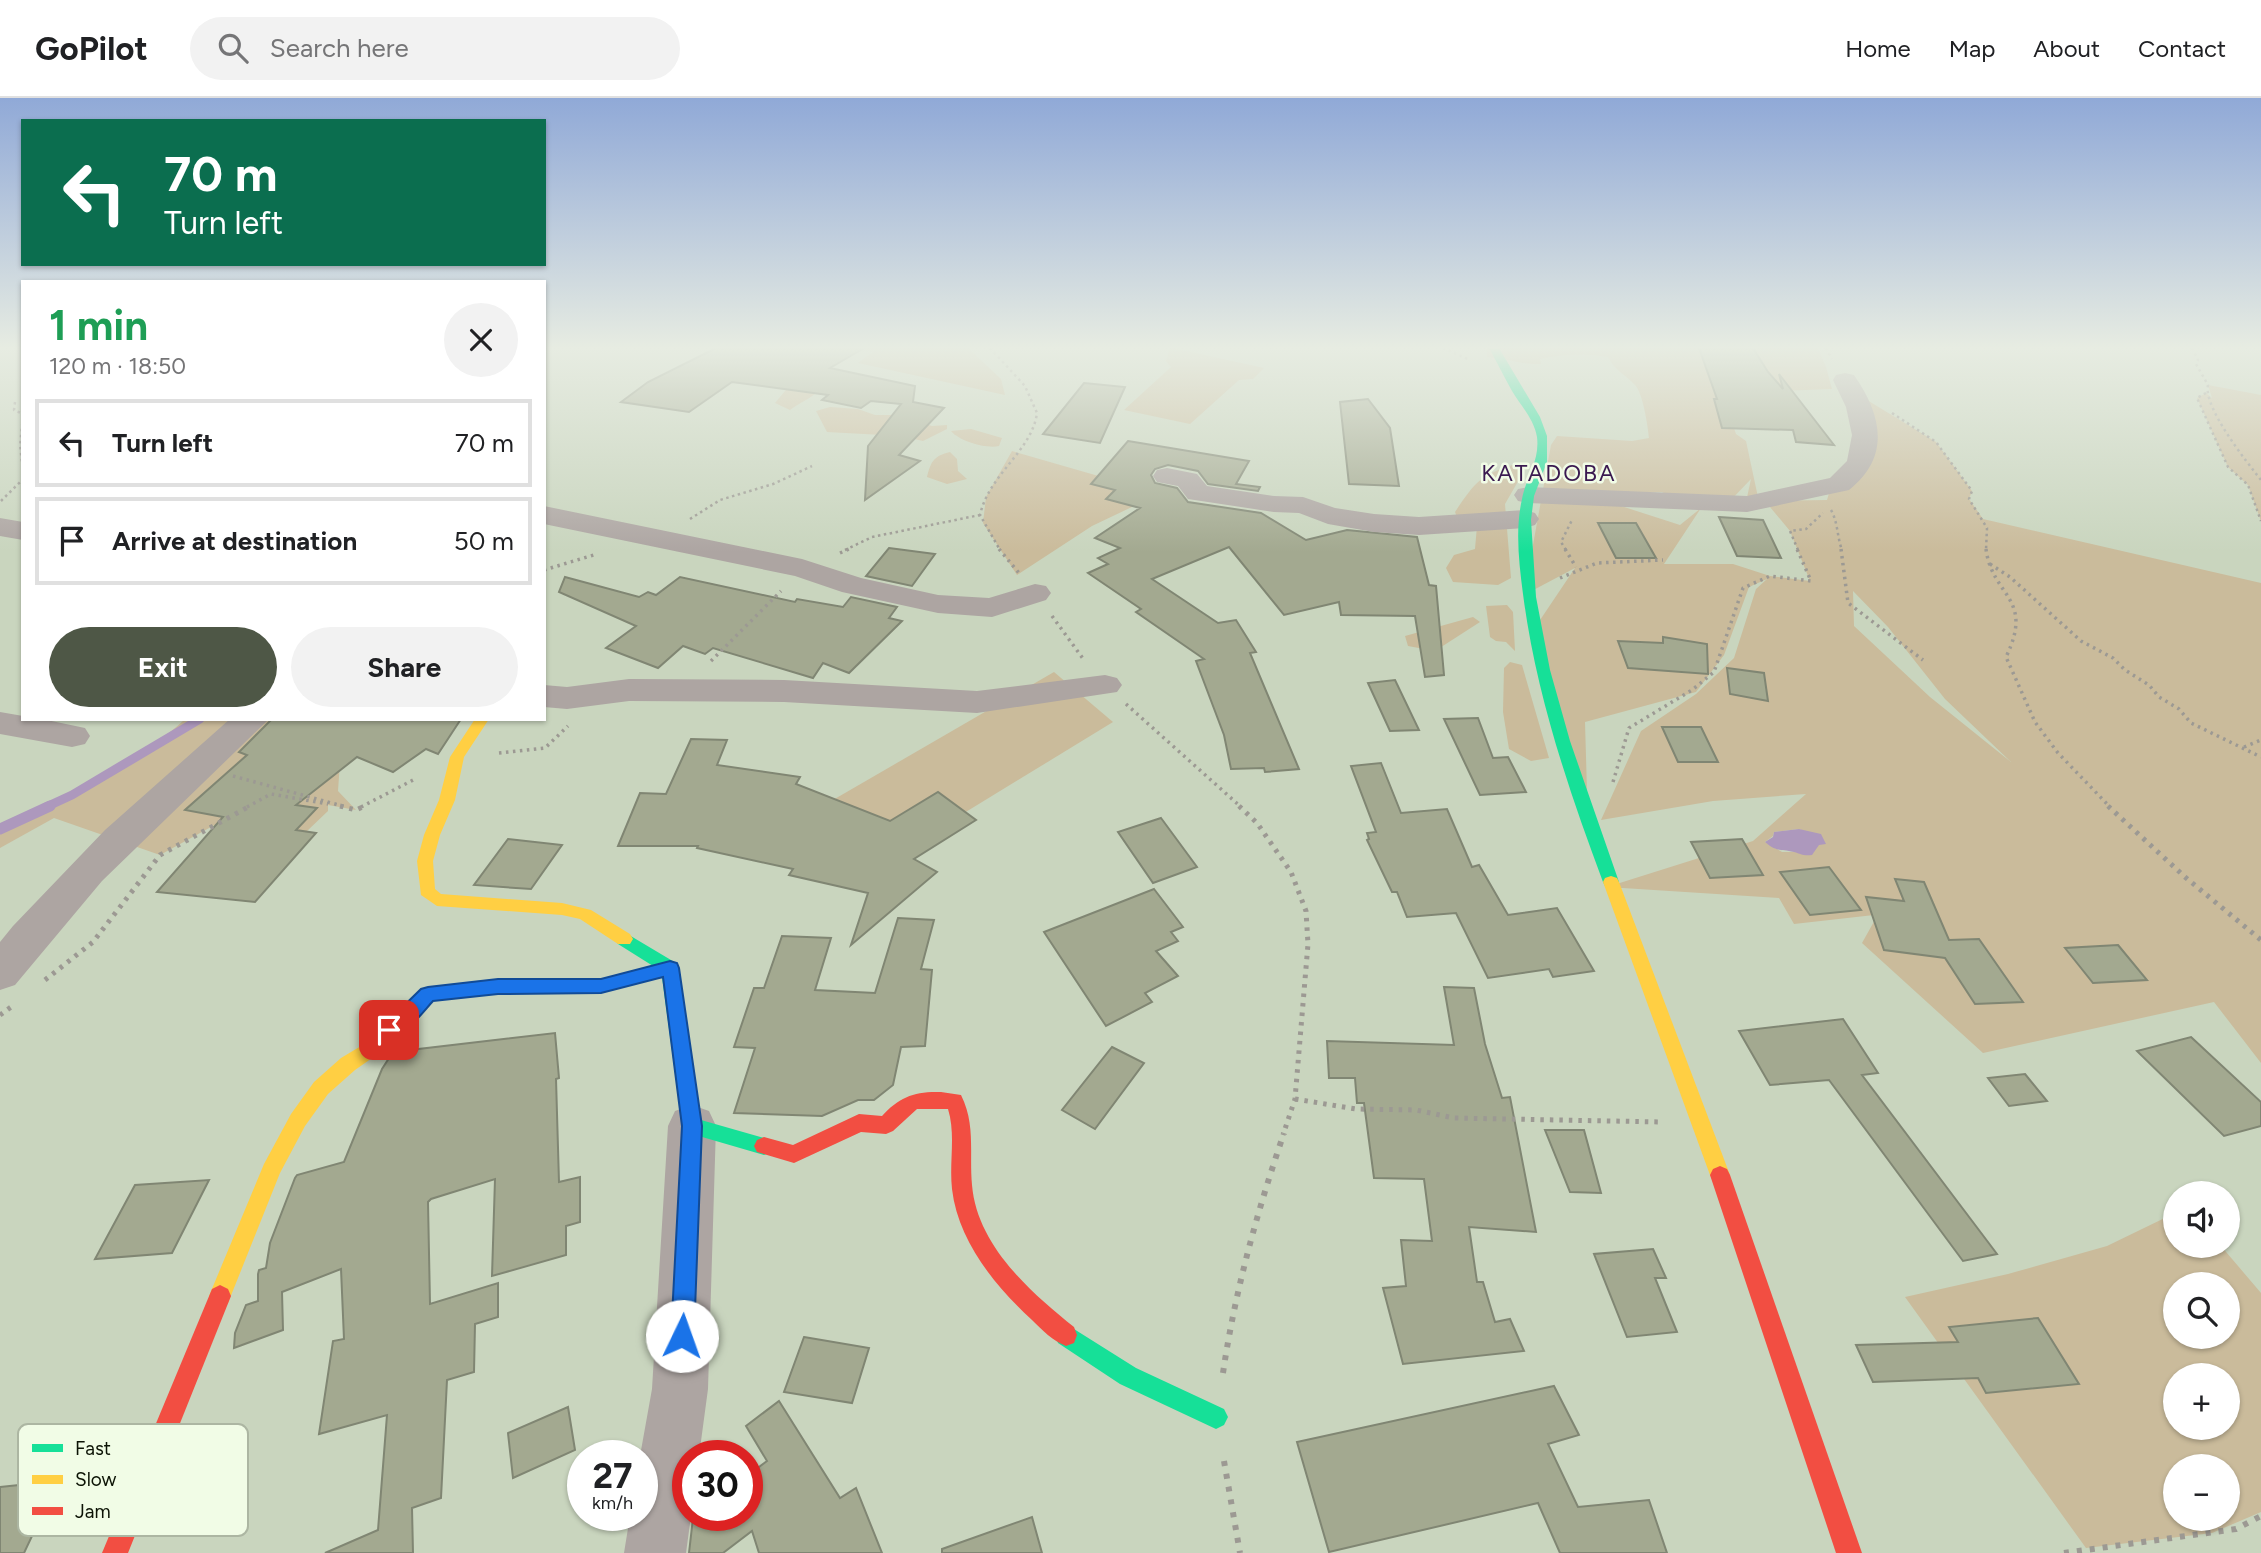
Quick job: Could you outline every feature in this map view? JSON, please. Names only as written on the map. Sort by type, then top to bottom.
[{"type":"street","points":[[1535,416],[1542,435],[1543,462],[1527,507],[1530,596],[1546,682],[1586,817],[1702,1121],[1849,1553]]},
{"type":"street","points":[[1167,476],[1187,480],[1198,493],[1274,504],[1303,505],[1328,515],[1374,523],[1419,526],[1527,507],[1747,504],[1839,484],[1851,477],[1867,440],[1862,416]]},
{"type":"street","points":[[546,515],[802,568],[853,585],[938,604],[992,608],[1035,593]]},
{"type":"street","points":[[0,527],[21,531]]},
{"type":"street","points":[[546,696],[567,698],[629,690],[784,691],[978,702],[1105,685]]},
{"type":"street","points":[[10,986],[76,881],[184,778],[250,721]]},
{"type":"street","points":[[481,721],[457,757],[447,800],[432,835],[425,862],[427,891],[437,900],[562,909],[585,914],[670,968],[692,1126],[680,1389],[655,1553]]},
{"type":"street","points":[[0,723],[72,736]]},
{"type":"street","points":[[168,1424],[271,1170],[299,1120],[321,1088],[348,1064],[368,1051],[375,1037],[402,1022],[428,994],[498,986],[601,986],[670,968]]},
{"type":"street","points":[[692,1126],[794,1154],[859,1123],[886,1125],[904,1104],[920,1099],[954,1101],[962,1117],[959,1174],[963,1200],[979,1240],[1000,1271],[1076,1343],[1100,1360],[1216,1417]]},
{"type":"street","points":[[115,1553],[122,1536]]},
{"type":"path","points":[[1037,416],[1029,434],[992,482],[980,515],[1000,551],[1105,685],[1214,781],[1257,823],[1291,872],[1306,911],[1307,944],[1295,1099],[1259,1207],[1232,1312],[1216,1417],[1240,1553]]},
{"type":"path","points":[[1898,416],[1937,442],[1972,491],[1969,499],[1987,528],[1983,542],[1986,561],[2013,600],[2018,627],[2006,657],[2035,722],[2058,752],[2128,826],[2261,940]]},
{"type":"path","points":[[2204,416],[2228,467],[2248,485],[2261,521]]},
{"type":"path","points":[[2217,416],[2261,480]]},
{"type":"path","points":[[21,435],[21,453]]},
{"type":"path","points":[[0,501],[21,482]]},
{"type":"path","points":[[1586,817],[1603,805],[1609,794],[1629,728],[1692,690],[1714,672],[1743,588],[1770,576],[1811,581],[1790,531],[1806,529],[1829,508],[1836,519],[1835,530],[1844,556],[1848,603],[1923,660]]},
{"type":"path","points":[[1530,596],[1576,567],[1594,562],[1663,560]]},
{"type":"path","points":[[1986,561],[2010,577],[2081,641],[2113,658],[2125,670],[2149,685],[2159,697],[2179,709],[2191,723],[2261,757]]},
{"type":"path","points":[[2243,747],[2261,740]]},
{"type":"path","points":[[41,983],[93,942],[160,855],[271,794],[356,810]]},
{"type":"path","points":[[0,1015],[10,986]]},
{"type":"path","points":[[1295,1099],[1356,1109],[1416,1110],[1454,1118],[1702,1121]]},
{"type":"path","points":[[2064,1553],[2236,1529],[2261,1516]]},
{"type":"shaded area","points":[[819,416],[902,416],[932,426],[947,425],[947,429],[923,441],[901,436],[827,432]]},
{"type":"shaded area","points":[[1152,416],[1199,416],[1190,424]]},
{"type":"shaded area","points":[[1646,416],[1730,416],[1736,434],[1746,441],[1759,502],[1746,502],[1751,479],[1730,501],[1686,505],[1662,492],[1568,494],[1618,505],[1680,525],[1701,508],[1664,564],[1733,564],[1770,576],[1810,581],[1790,531],[1765,501],[1827,500],[1830,490],[1857,454],[1852,416],[1893,416],[1936,442],[1972,491],[1969,499],[1983,519],[2261,583],[2261,1063],[2214,1002],[1983,1053],[1862,943],[1876,918],[1874,915],[1794,924],[1779,898],[1607,887],[1753,841],[1806,794],[1713,801],[1601,820],[1641,731],[1696,694],[1734,658],[1756,589],[1767,579],[1749,587],[1724,655],[1696,692],[1585,722],[1588,826],[1532,632],[1575,568],[1524,595],[1551,445],[1557,436],[1632,441],[1649,438]],"holes":[[[1853,591],[1888,627],[1945,699],[2011,762],[1930,697],[1854,626]],[[1799,829],[1811,834],[1794,852],[1782,852],[1765,842],[1774,832]]]},
{"type":"shaded area","points":[[2205,416],[2261,416],[2261,521],[2248,485],[2228,467]]},
{"type":"shaded area","points":[[971,429],[1002,438],[999,446],[973,443],[951,431]]},
{"type":"shaded area","points":[[1012,451],[1154,492],[1134,506],[1092,526],[1017,575],[983,523],[986,497]]},
{"type":"shaded area","points":[[950,452],[957,459],[958,471],[967,479],[947,484],[927,477],[934,460]]},
{"type":"shaded area","points":[[1515,464],[1528,464],[1505,504],[1511,578],[1498,585],[1453,582],[1446,568],[1454,555],[1475,549],[1477,526],[1459,522],[1455,512],[1479,481],[1493,472]]},
{"type":"shaded area","points":[[1507,605],[1513,612],[1515,651],[1506,642],[1490,637],[1486,606]]},
{"type":"shaded area","points":[[1473,617],[1480,622],[1435,651],[1408,646],[1405,636]]},
{"type":"shaded area","points":[[1510,662],[1522,665],[1549,758],[1531,761],[1509,749],[1503,712],[1504,668]]},
{"type":"shaded area","points":[[1054,672],[1113,722],[889,859],[807,815]]},
{"type":"shaded area","points":[[183,721],[343,721],[338,791],[356,810],[328,805],[328,811],[306,832],[287,842],[271,794],[160,855],[54,818],[0,848],[0,829],[72,794],[145,751]]},
{"type":"shaded area","points":[[1799,829],[1821,834],[1826,844],[1819,845],[1812,855],[1806,855],[1776,849],[1765,842],[1773,837],[1774,832]]},
{"type":"shaded area","points":[[2163,1219],[2163,1258],[2231,1258],[2261,1293],[2261,1512],[2240,1521],[2240,1454],[2163,1454],[2163,1531],[2217,1531],[2086,1548],[1905,1297],[2008,1274],[2107,1246]]},
{"type":"building","points":[[892,416],[936,416],[899,455],[920,461],[865,500],[868,446]]},
{"type":"building","points":[[1058,416],[1112,416],[1100,443],[1043,434]]},
{"type":"building","points":[[1342,416],[1381,416],[1390,428],[1399,486],[1349,484]]},
{"type":"building","points":[[1719,416],[1811,416],[1834,445],[1796,442],[1793,430],[1722,428]]},
{"type":"building","points":[[1128,441],[1249,461],[1236,484],[1260,487],[1258,491],[1208,484],[1198,471],[1168,465],[1155,469],[1151,475],[1155,483],[1177,488],[1188,502],[1261,513],[1306,540],[1347,530],[1417,537],[1429,585],[1436,586],[1444,675],[1425,677],[1415,616],[1341,615],[1339,602],[1284,615],[1229,547],[1152,579],[1218,623],[1236,620],[1256,652],[1250,653],[1299,769],[1265,772],[1264,768],[1231,769],[1224,735],[1196,661],[1204,659],[1136,612],[1141,609],[1088,573],[1108,564],[1098,558],[1120,548],[1095,538],[1140,508],[1106,499],[1115,490],[1091,484]]},
{"type":"building","points":[[1719,517],[1763,520],[1781,558],[1737,556]]},
{"type":"building","points":[[1598,523],[1636,523],[1656,558],[1616,558]]},
{"type":"building","points":[[889,548],[935,554],[912,586],[866,576]]},
{"type":"building","points":[[565,577],[639,597],[648,592],[656,595],[680,577],[795,602],[797,599],[843,607],[851,597],[897,607],[889,618],[902,621],[849,673],[823,663],[813,678],[713,648],[705,654],[683,646],[658,668],[606,648],[636,626],[559,592]]},
{"type":"building","points":[[1663,637],[1707,644],[1708,674],[1628,668],[1618,641],[1663,643]]},
{"type":"building","points":[[1727,668],[1764,673],[1768,701],[1730,694]]},
{"type":"building","points":[[1395,680],[1419,730],[1390,731],[1368,683]]},
{"type":"building","points":[[1478,718],[1493,758],[1508,757],[1526,792],[1480,795],[1444,719]]},
{"type":"building","points":[[270,721],[460,721],[438,754],[426,749],[393,772],[357,757],[296,805],[317,808],[296,830],[316,833],[255,902],[157,892],[223,817],[185,810],[247,755],[239,752]]},
{"type":"building","points":[[1662,727],[1701,727],[1718,762],[1678,762]]},
{"type":"building","points":[[691,739],[727,740],[717,765],[800,777],[796,784],[890,821],[938,792],[976,820],[914,859],[937,872],[851,945],[868,893],[789,875],[793,869],[697,848],[698,846],[618,846],[640,793],[666,794]]},
{"type":"building","points":[[1381,763],[1401,813],[1447,809],[1472,867],[1479,865],[1508,915],[1557,908],[1594,971],[1553,977],[1549,969],[1488,978],[1456,913],[1407,917],[1397,892],[1392,892],[1367,840],[1367,833],[1376,832],[1351,766]]},
{"type":"building","points":[[1161,818],[1197,867],[1153,883],[1118,832]]},
{"type":"building","points":[[508,839],[562,845],[531,889],[474,885]]},
{"type":"building","points":[[1742,839],[1763,875],[1710,878],[1691,842]]},
{"type":"building","points":[[1829,867],[1861,910],[1810,915],[1780,872]]},
{"type":"building","points":[[1895,879],[1924,882],[1949,940],[1979,939],[2023,1002],[1975,1004],[1945,958],[1884,950],[1866,897],[1904,901]]},
{"type":"building","points":[[1154,889],[1183,927],[1171,932],[1178,941],[1156,951],[1178,976],[1145,993],[1152,1002],[1106,1026],[1044,932]]},
{"type":"building","points":[[898,918],[934,920],[921,969],[932,970],[925,1046],[901,1047],[893,1085],[874,1100],[858,1100],[822,1116],[734,1113],[755,1048],[734,1047],[754,988],[764,988],[782,936],[831,938],[815,990],[875,993]]},
{"type":"building","points":[[2118,945],[2147,980],[2093,983],[2065,948]]},
{"type":"building","points":[[1444,987],[1474,988],[1485,1044],[1502,1098],[1510,1097],[1536,1232],[1469,1227],[1477,1282],[1483,1282],[1495,1322],[1510,1319],[1524,1351],[1403,1364],[1383,1288],[1406,1286],[1401,1240],[1432,1241],[1424,1179],[1374,1178],[1364,1103],[1357,1103],[1355,1078],[1329,1078],[1327,1041],[1454,1045]]},
{"type":"building","points":[[1843,1019],[1878,1073],[1862,1075],[1997,1254],[1963,1261],[1829,1080],[1770,1085],[1739,1031]]},
{"type":"building","points":[[555,1033],[559,1078],[556,1079],[559,1182],[580,1177],[580,1222],[566,1226],[566,1255],[492,1276],[495,1179],[428,1202],[430,1304],[498,1283],[498,1317],[475,1324],[474,1372],[447,1380],[441,1498],[412,1508],[413,1553],[325,1553],[378,1530],[387,1415],[319,1434],[333,1341],[344,1339],[341,1269],[282,1292],[283,1330],[234,1348],[235,1333],[246,1305],[258,1301],[259,1270],[266,1268],[270,1243],[295,1178],[297,1175],[344,1162],[382,1069],[393,1052]]},
{"type":"building","points":[[2191,1037],[2261,1102],[2261,1126],[2224,1136],[2137,1051]]},
{"type":"building","points":[[1112,1047],[1144,1063],[1095,1129],[1062,1110]]},
{"type":"building","points":[[2025,1074],[2047,1101],[2009,1106],[1988,1078]]},
{"type":"building","points":[[1545,1130],[1584,1130],[1601,1193],[1570,1192]]},
{"type":"building","points":[[209,1180],[172,1253],[95,1259],[135,1185]]},
{"type":"building","points":[[1653,1249],[1666,1278],[1655,1278],[1677,1332],[1627,1337],[1594,1254]]},
{"type":"building","points":[[2038,1318],[2079,1384],[1986,1393],[1978,1378],[1873,1382],[1856,1345],[1958,1342],[1949,1327]]},
{"type":"building","points":[[804,1337],[869,1348],[852,1403],[784,1392]]},
{"type":"building","points":[[1554,1386],[1579,1435],[1548,1444],[1578,1507],[1649,1500],[1667,1553],[1560,1553],[1538,1503],[1329,1552],[1297,1442]]},
{"type":"building","points":[[779,1401],[840,1498],[856,1488],[882,1553],[759,1553],[752,1531],[763,1531],[763,1464],[767,1461],[763,1454],[763,1440],[754,1440],[746,1426]]},
{"type":"building","points":[[568,1407],[573,1440],[567,1440],[567,1454],[513,1478],[508,1433]]},
{"type":"building","points":[[18,1485],[18,1536],[32,1536],[24,1553],[0,1553],[0,1487]]},
{"type":"building","points":[[1032,1517],[1042,1553],[942,1553],[942,1549]]},
{"type":"building","points":[[692,1531],[752,1531],[723,1553],[689,1553]]},
{"type":"waterway","points":[[46,807],[72,795],[197,721]]},
{"type":"waterway","points":[[0,829],[50,806]]},
{"type":"traffic: fast","points":[[1534,416],[1542,436],[1543,455],[1526,508],[1526,559],[1530,597],[1552,706],[1585,812],[1611,882]]},
{"type":"traffic: fast","points":[[624,939],[670,968],[692,1126],[764,1146]]},
{"type":"traffic: fast","points":[[438,993],[498,986],[601,986],[670,968]]},
{"type":"traffic: fast","points":[[1066,1335],[1128,1376],[1216,1417]]},
{"type":"traffic: slow","points":[[481,721],[457,757],[447,800],[432,835],[425,861],[427,891],[437,900],[562,909],[585,914],[624,939]]},
{"type":"traffic: slow","points":[[1611,882],[1720,1175]]},
{"type":"traffic: slow","points":[[220,1296],[271,1170],[298,1120],[321,1088],[348,1064],[368,1051],[375,1037],[402,1022],[428,994],[438,993]]},
{"type":"traffic: jam","points":[[764,1146],[794,1154],[859,1123],[886,1125],[902,1108],[916,1101],[954,1101],[961,1121],[965,1208],[973,1229],[999,1270],[1033,1306],[1066,1335]]},
{"type":"traffic: jam","points":[[1720,1175],[1849,1553]]},
{"type":"traffic: jam","points":[[168,1424],[220,1296]]},
{"type":"traffic: jam","points":[[115,1553],[122,1536]]},
{"type":"district","name":"KATADOBA","points":[[1549,473]]},
{"type":"route","points":[[389,1030],[402,1022],[428,994],[498,986],[601,986],[670,968],[692,1126],[682,1336]]}]
